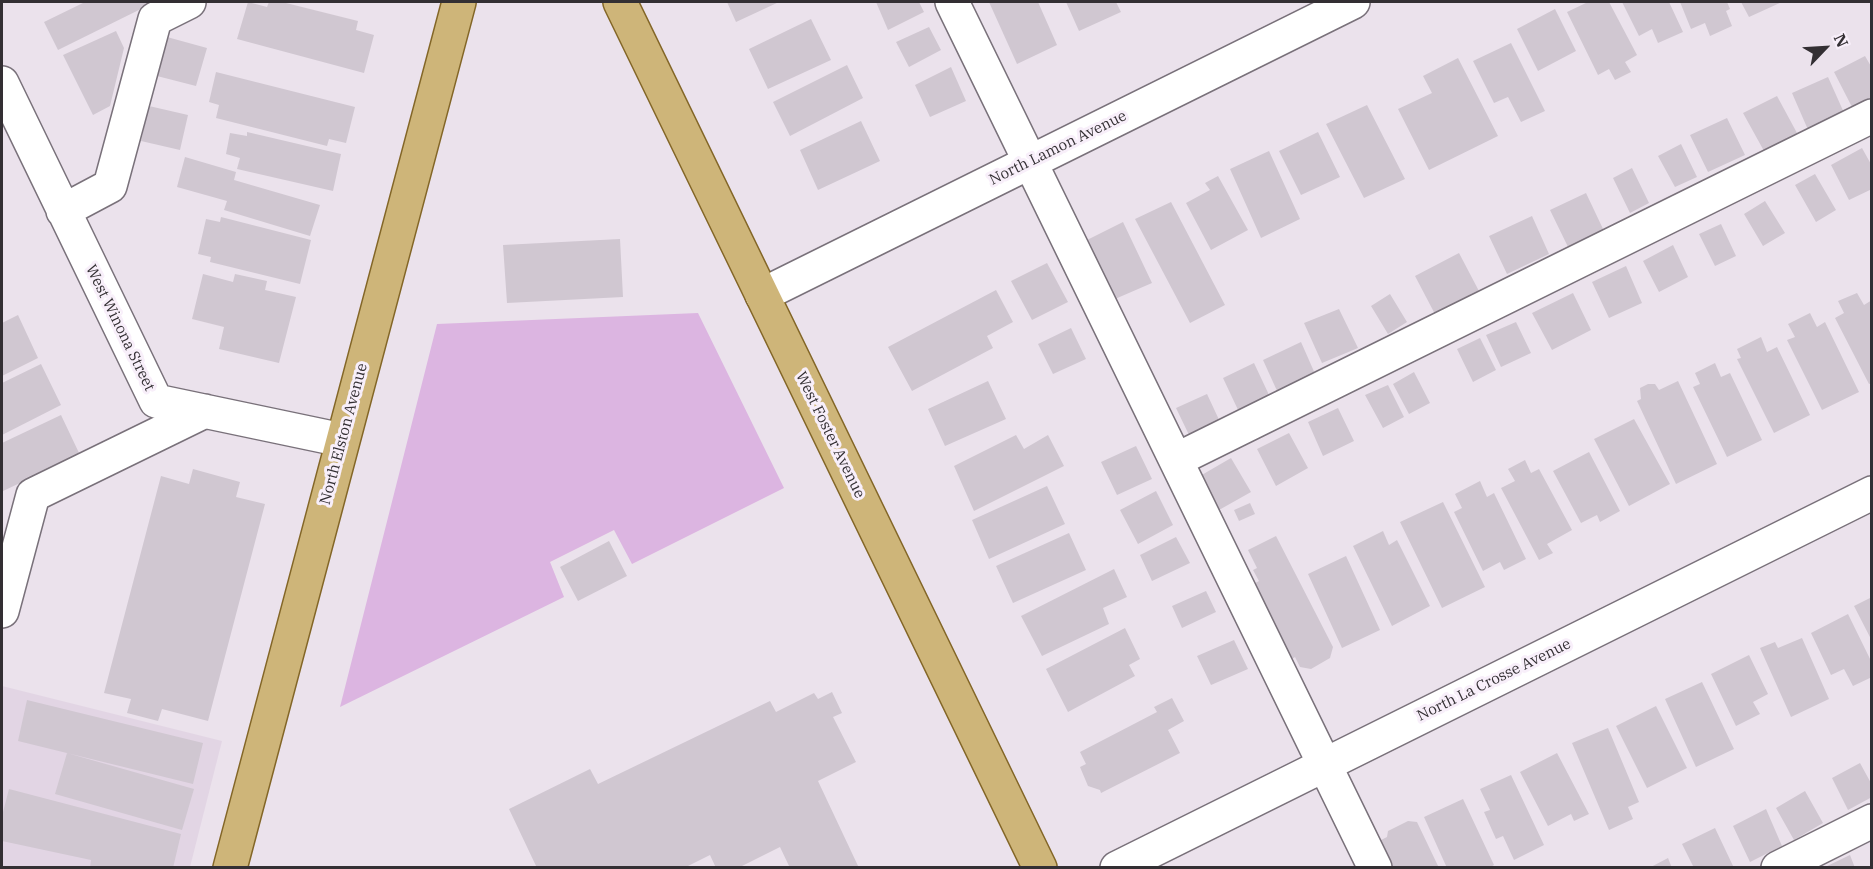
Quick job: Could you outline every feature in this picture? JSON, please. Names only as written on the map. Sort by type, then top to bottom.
[{"type":"main road","name":"North Elston Avenue","points":[[230,867],[459,2]]},
{"type":"main road","name":"West Foster Avenue","points":[[620,2],[1040,867]]},
{"type":"street","points":[[63,211],[110,186],[155,19],[189,2]]},
{"type":"street","points":[[952,2],[1375,867]]},
{"type":"street","name":"North Lamon Avenue","points":[[762,295],[1353,2]]},
{"type":"street","name":"West Winona Street","points":[[2,83],[156,401],[342,440]]},
{"type":"street","points":[[1176,460],[1872,116]]},
{"type":"street","points":[[2,611],[33,495],[205,411]]},
{"type":"street","name":"North La Crosse Avenue","points":[[1117,867],[1872,493]]},
{"type":"street","points":[[1779,867],[1872,821]]},
{"type":"shaded area","points":[[698,313],[784,488],[632,564],[614,530],[550,562],[564,597],[340,707],[437,324]]},
{"type":"shaded area","points":[[2,686],[222,741],[190,867],[2,868]]},
{"type":"building","points":[[85,2],[155,2],[58,50],[44,22]]},
{"type":"building","points":[[248,2],[267,7],[269,2],[282,2],[358,21],[356,30],[374,35],[364,73],[237,39]]},
{"type":"building","points":[[727,2],[779,2],[736,22]]},
{"type":"building","points":[[876,2],[919,2],[924,12],[888,30]]},
{"type":"building","points":[[989,2],[1038,2],[1057,45],[1017,64]]},
{"type":"building","points":[[1066,2],[1116,2],[1121,12],[1079,31]]},
{"type":"building","points":[[1588,2],[1609,2],[1637,55],[1625,62],[1631,72],[1615,80],[1609,69],[1598,75],[1567,12]]},
{"type":"building","points":[[1622,2],[1669,2],[1683,32],[1658,43],[1652,29],[1639,36]]},
{"type":"building","points":[[1680,2],[1727,2],[1730,9],[1726,11],[1732,26],[1710,36],[1705,23],[1691,29]]},
{"type":"building","points":[[1741,2],[1782,2],[1749,17]]},
{"type":"building","points":[[1555,9],[1576,51],[1538,71],[1517,29]]},
{"type":"building","points":[[811,19],[831,60],[768,89],[749,49]]},
{"type":"building","points":[[929,27],[941,50],[909,67],[896,42]]},
{"type":"building","points":[[116,31],[124,48],[110,106],[93,115],[63,55]]},
{"type":"building","points":[[167,37],[207,48],[196,86],[157,76]]},
{"type":"building","points":[[1511,43],[1545,111],[1521,122],[1508,97],[1494,103],[1473,61]]},
{"type":"building","points":[[1865,56],[1872,68],[1872,97],[1852,107],[1834,72]]},
{"type":"building","points":[[1458,58],[1498,136],[1429,170],[1398,109],[1432,93],[1423,76]]},
{"type":"building","points":[[847,65],[863,98],[790,136],[773,102]]},
{"type":"building","points":[[951,67],[966,101],[930,117],[915,85]]},
{"type":"building","points":[[216,72],[355,107],[346,143],[329,139],[327,146],[216,118],[219,105],[209,102]]},
{"type":"building","points":[[1828,77],[1845,115],[1809,132],[1792,93]]},
{"type":"building","points":[[1777,96],[1797,133],[1764,151],[1743,113]]},
{"type":"building","points":[[1367,105],[1405,179],[1364,198],[1326,124]]},
{"type":"building","points":[[149,106],[188,115],[180,150],[141,141]]},
{"type":"building","points":[[1727,118],[1745,155],[1708,172],[1690,135]]},
{"type":"building","points":[[861,121],[880,161],[818,190],[800,150]]},
{"type":"building","points":[[247,132],[341,154],[333,191],[237,169],[240,158],[226,154],[230,133],[247,136]]},
{"type":"building","points":[[1318,132],[1340,177],[1301,195],[1279,151]]},
{"type":"building","points":[[1681,144],[1697,177],[1675,187],[1658,156]]},
{"type":"building","points":[[1862,148],[1872,166],[1872,189],[1849,200],[1831,165]]},
{"type":"building","points":[[1269,151],[1300,219],[1261,238],[1230,169]]},
{"type":"building","points":[[185,157],[236,172],[234,180],[320,205],[310,236],[224,210],[227,201],[177,187]]},
{"type":"building","points":[[1632,168],[1649,203],[1630,213],[1613,178]]},
{"type":"building","points":[[1815,174],[1836,210],[1816,222],[1795,185]]},
{"type":"building","points":[[1218,176],[1248,230],[1211,250],[1186,203],[1210,190],[1205,183]]},
{"type":"building","points":[[1586,193],[1604,231],[1569,249],[1550,210]]},
{"type":"building","points":[[1765,201],[1785,233],[1763,246],[1744,214]]},
{"type":"building","points":[[1171,202],[1225,305],[1190,323],[1135,219]]},
{"type":"building","points":[[1532,216],[1549,254],[1507,274],[1489,236]]},
{"type":"building","points":[[221,217],[311,240],[300,284],[210,262],[211,257],[198,254],[206,219],[220,222]]},
{"type":"building","points":[[1123,222],[1152,283],[1115,299],[1087,240]]},
{"type":"building","points":[[1721,224],[1736,256],[1715,266],[1699,234]]},
{"type":"building","points":[[620,239],[623,297],[507,303],[503,245]]},
{"type":"building","points":[[1673,245],[1688,277],[1659,292],[1643,261]]},
{"type":"building","points":[[1459,253],[1480,293],[1436,316],[1415,276]]},
{"type":"building","points":[[1047,263],[1068,302],[1032,320],[1011,281]]},
{"type":"building","points":[[1626,266],[1642,303],[1609,318],[1592,282]]},
{"type":"building","points":[[203,274],[233,282],[235,274],[267,281],[265,290],[296,297],[279,363],[219,349],[224,327],[192,319]]},
{"type":"building","points":[[996,290],[1013,322],[987,336],[993,348],[912,391],[888,347]]},
{"type":"building","points":[[1573,293],[1591,330],[1552,350],[1532,313]]},
{"type":"building","points":[[1857,293],[1864,305],[1872,300],[1872,383],[1869,384],[1835,318],[1844,313],[1838,301]]},
{"type":"building","points":[[1390,294],[1407,322],[1388,334],[1371,306]]},
{"type":"building","points":[[1339,309],[1358,348],[1322,363],[1304,323]]},
{"type":"building","points":[[1810,313],[1817,327],[1825,322],[1859,392],[1822,410],[1787,340],[1795,337],[1788,324]]},
{"type":"building","points":[[18,315],[38,358],[2,376],[2,323]]},
{"type":"building","points":[[1516,322],[1531,353],[1501,367],[1486,335]]},
{"type":"building","points":[[1071,328],[1086,359],[1053,374],[1038,344]]},
{"type":"building","points":[[1761,337],[1767,352],[1777,347],[1810,415],[1774,433],[1737,359],[1741,358],[1737,349]]},
{"type":"building","points":[[1480,338],[1496,370],[1473,382],[1457,349]]},
{"type":"building","points":[[1301,342],[1316,376],[1278,393],[1263,360]]},
{"type":"building","points":[[1254,363],[1270,397],[1239,412],[1223,378]]},
{"type":"building","points":[[1715,363],[1721,377],[1730,373],[1762,440],[1727,457],[1693,387],[1700,384],[1695,373]]},
{"type":"building","points":[[41,364],[61,405],[2,435],[2,383]]},
{"type":"building","points":[[1414,372],[1430,403],[1409,414],[1393,384]]},
{"type":"building","points":[[988,381],[1006,419],[945,446],[928,409]]},
{"type":"building","points":[[1678,381],[1717,464],[1676,484],[1637,401],[1641,399],[1640,388],[1648,384],[1655,384],[1659,390]]},
{"type":"building","points":[[1388,385],[1404,417],[1383,428],[1365,395]]},
{"type":"building","points":[[1207,394],[1221,424],[1190,437],[1176,408]]},
{"type":"building","points":[[1338,408],[1354,441],[1323,456],[1308,422]]},
{"type":"building","points":[[61,415],[80,455],[3,491],[2,443]]},
{"type":"building","points":[[1634,419],[1670,484],[1629,506],[1594,439]]},
{"type":"building","points":[[1289,433],[1308,468],[1276,486],[1257,449]]},
{"type":"building","points":[[1016,435],[1024,449],[1048,435],[1064,466],[974,511],[954,466]]},
{"type":"building","points":[[1136,446],[1152,479],[1117,495],[1101,462]]},
{"type":"building","points":[[1589,452],[1620,511],[1600,522],[1597,515],[1581,523],[1553,471]]},
{"type":"building","points":[[1231,458],[1251,492],[1219,510],[1200,476]]},
{"type":"building","points":[[1525,460],[1531,473],[1539,469],[1572,530],[1547,544],[1553,553],[1539,560],[1501,488],[1515,481],[1508,469]]},
{"type":"building","points":[[193,469],[240,482],[236,497],[265,504],[208,721],[162,709],[158,721],[127,713],[131,699],[104,693],[161,476],[189,484]]},
{"type":"building","points":[[1480,481],[1487,497],[1494,493],[1526,559],[1504,570],[1500,562],[1483,571],[1454,512],[1462,508],[1455,494]]},
{"type":"building","points":[[1047,486],[1065,524],[989,559],[972,520]]},
{"type":"building","points":[[1156,491],[1173,525],[1138,544],[1120,510]]},
{"type":"building","points":[[1443,502],[1485,587],[1442,608],[1400,522]]},
{"type":"building","points":[[1250,503],[1255,514],[1239,521],[1234,510]]},
{"type":"building","points":[[1383,531],[1389,545],[1397,540],[1430,606],[1392,626],[1353,546]]},
{"type":"building","points":[[1069,533],[1086,570],[1013,603],[996,566]]},
{"type":"building","points":[[1276,536],[1333,647],[1330,658],[1311,669],[1300,667],[1295,657],[1289,661],[1250,586],[1259,581],[1253,570],[1257,568],[1248,550]]},
{"type":"building","points":[[1176,537],[1190,563],[1152,581],[1140,555]]},
{"type":"building","points":[[609,541],[627,576],[578,601],[560,567]]},
{"type":"building","points":[[1346,556],[1380,630],[1342,648],[1308,574]]},
{"type":"building","points":[[1114,569],[1127,597],[1103,608],[1109,624],[1042,656],[1021,616]]},
{"type":"building","points":[[1206,591],[1216,612],[1182,628],[1172,606]]},
{"type":"building","points":[[1872,597],[1872,641],[1854,606]]},
{"type":"building","points":[[1848,614],[1872,663],[1872,677],[1853,686],[1844,669],[1831,675],[1811,633]]},
{"type":"building","points":[[1125,628],[1140,659],[1129,665],[1135,676],[1068,712],[1046,669]]},
{"type":"building","points":[[1802,638],[1829,699],[1791,717],[1760,648],[1775,642],[1778,648]]},
{"type":"building","points":[[1234,640],[1248,669],[1211,685],[1197,656]]},
{"type":"building","points":[[1749,655],[1768,694],[1753,702],[1760,714],[1736,726],[1711,674]]},
{"type":"building","points":[[1702,682],[1734,749],[1696,767],[1665,699]]},
{"type":"building","points":[[832,692],[842,713],[833,717],[856,762],[818,781],[859,868],[790,868],[780,847],[738,868],[716,868],[710,855],[684,868],[537,868],[509,809],[590,769],[598,784],[770,701],[776,712],[814,693],[818,699]]},
{"type":"building","points":[[1172,698],[1184,721],[1168,730],[1180,753],[1101,793],[1100,790],[1088,786],[1080,767],[1086,764],[1080,752],[1157,712],[1154,707]]},
{"type":"building","points":[[27,700],[203,743],[193,784],[18,741]]},
{"type":"building","points":[[1656,706],[1687,768],[1647,788],[1616,726]]},
{"type":"building","points":[[1608,728],[1639,802],[1628,807],[1633,819],[1609,830],[1572,743]]},
{"type":"building","points":[[67,753],[194,789],[182,830],[55,794]]},
{"type":"building","points":[[1557,753],[1589,814],[1574,821],[1571,814],[1548,826],[1520,772]]},
{"type":"building","points":[[1860,763],[1872,785],[1872,797],[1848,810],[1832,778]]},
{"type":"building","points":[[1511,775],[1544,845],[1514,860],[1503,836],[1496,839],[1484,812],[1490,810],[1480,789]]},
{"type":"building","points":[[9,789],[181,834],[173,868],[90,868],[91,860],[2,841],[2,816]]},
{"type":"building","points":[[1805,791],[1823,823],[1794,840],[1776,808]]},
{"type":"building","points":[[1463,799],[1494,865],[1489,868],[1447,868],[1424,817]]},
{"type":"building","points":[[1766,809],[1782,846],[1750,862],[1733,826]]},
{"type":"building","points":[[1408,821],[1417,822],[1439,868],[1385,868],[1373,844],[1387,837],[1388,831]]},
{"type":"building","points":[[1715,828],[1734,868],[1694,868],[1682,844]]},
{"type":"building","points":[[1850,855],[1855,868],[1823,868]]},
{"type":"building","points":[[1668,858],[1672,868],[1649,868]]}]
